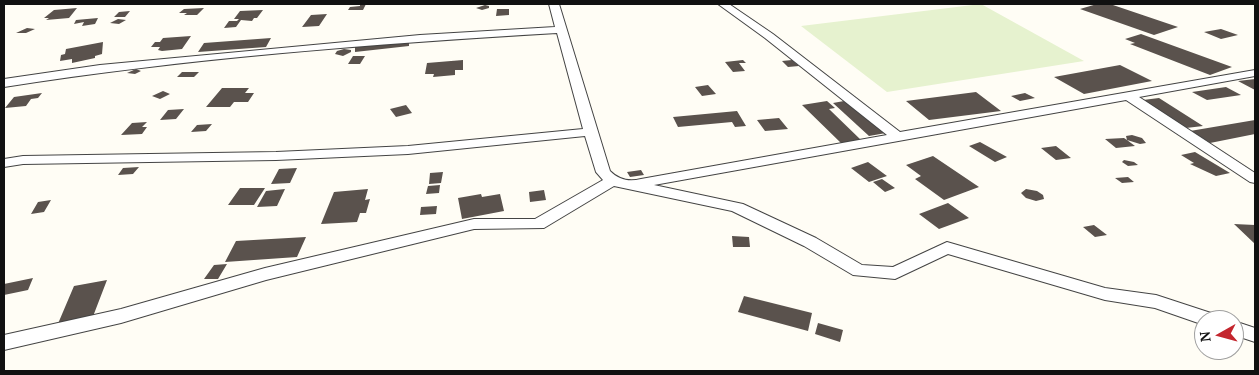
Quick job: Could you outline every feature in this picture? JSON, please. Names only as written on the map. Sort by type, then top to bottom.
[{"type":"street","points":[[554,4],[603,172],[618,182],[737,207],[810,242],[859,271],[895,273],[947,248],[1105,294],[1156,302],[1194,315]]},
{"type":"street","points":[[723,4],[770,36],[899,138]]},
{"type":"street","points":[[4,84],[100,68],[420,38],[561,30]]},
{"type":"street","points":[[4,343],[121,316],[265,274],[474,224],[538,224],[618,182],[641,183],[1255,73]]},
{"type":"street","points":[[1129,96],[1255,179]]},
{"type":"street","points":[[4,163],[23,160],[276,156],[408,150],[590,132]]},
{"type":"green space","points":[[981,4],[1084,61],[887,92],[801,26]]},
{"type":"building","points":[[360,4],[366,4],[363,10],[348,10],[350,7],[360,6]]},
{"type":"building","points":[[1097,4],[1110,4],[1178,27],[1154,35],[1080,9]]},
{"type":"building","points":[[485,5],[489,6],[489,8],[482,10],[476,8]]},
{"type":"building","points":[[77,8],[69,18],[46,20],[49,18],[44,18],[54,10]]},
{"type":"building","points":[[204,8],[197,15],[179,13],[184,9]]},
{"type":"building","points":[[497,9],[509,9],[509,15],[496,16]]},
{"type":"building","points":[[263,10],[252,21],[241,20],[236,27],[224,28],[229,21],[237,21],[239,19],[234,19],[240,11]]},
{"type":"building","points":[[130,11],[125,17],[114,17],[119,12]]},
{"type":"building","points":[[327,14],[319,26],[302,27],[311,15]]},
{"type":"building","points":[[98,18],[95,24],[82,26],[84,22],[74,24],[76,20]]},
{"type":"building","points":[[118,19],[126,20],[119,24],[110,23]]},
{"type":"building","points":[[27,28],[35,29],[26,33],[16,33]]},
{"type":"building","points":[[1221,29],[1238,35],[1221,39],[1204,32]]},
{"type":"building","points":[[1141,34],[1232,67],[1210,75],[1130,44],[1135,43],[1125,39]]},
{"type":"building","points":[[191,36],[182,49],[162,51],[158,50],[160,47],[151,47],[155,42],[160,42],[163,38]]},
{"type":"building","points":[[271,38],[266,47],[198,52],[204,43]]},
{"type":"building","points":[[409,41],[409,46],[355,52],[355,47]]},
{"type":"building","points":[[103,42],[102,54],[95,56],[95,58],[72,63],[72,59],[60,61],[61,55],[65,54],[66,49]]},
{"type":"building","points":[[351,50],[351,52],[343,56],[335,54],[337,51]]},
{"type":"building","points":[[353,56],[365,56],[360,64],[348,64]]},
{"type":"building","points":[[463,60],[463,70],[455,70],[455,75],[433,77],[434,74],[425,74],[427,63]]},
{"type":"building","points":[[743,60],[746,63],[739,63],[745,71],[733,72],[725,62]]},
{"type":"building","points":[[792,60],[799,66],[788,67],[782,61]]},
{"type":"building","points":[[1120,65],[1152,81],[1084,94],[1054,77]]},
{"type":"building","points":[[136,69],[141,71],[135,74],[127,73]]},
{"type":"building","points":[[182,72],[199,72],[194,77],[177,77]]},
{"type":"building","points":[[1255,79],[1255,90],[1238,81]]},
{"type":"building","points":[[708,85],[716,94],[702,96],[695,87]]},
{"type":"building","points":[[1226,87],[1241,95],[1207,100],[1192,92]]},
{"type":"building","points":[[222,88],[249,88],[245,93],[254,93],[248,102],[234,102],[230,107],[206,107]]},
{"type":"building","points":[[163,91],[170,94],[160,99],[152,96]]},
{"type":"building","points":[[976,92],[1001,111],[929,120],[906,101]]},
{"type":"building","points":[[42,93],[38,98],[31,99],[26,106],[5,108],[14,97]]},
{"type":"building","points":[[1025,93],[1035,98],[1020,101],[1011,96]]},
{"type":"building","points":[[847,98],[886,133],[869,136],[833,103],[844,101],[842,99]]},
{"type":"building","points":[[1159,98],[1203,126],[1186,128],[1143,100]]},
{"type":"building","points":[[827,101],[835,108],[829,109],[862,141],[842,144],[802,105]]},
{"type":"building","points":[[406,105],[412,113],[396,117],[390,109]]},
{"type":"building","points":[[184,109],[176,119],[160,120],[168,110]]},
{"type":"building","points":[[737,111],[746,126],[735,127],[732,122],[678,127],[673,117]]},
{"type":"building","points":[[779,118],[788,129],[765,131],[757,120]]},
{"type":"building","points":[[1255,120],[1255,134],[1210,143],[1190,131]]},
{"type":"building","points":[[147,122],[142,127],[147,127],[142,134],[121,135],[132,123]]},
{"type":"building","points":[[212,124],[206,131],[191,132],[197,125]]},
{"type":"building","points":[[1132,135],[1142,138],[1146,143],[1140,144],[1127,140],[1126,136]]},
{"type":"building","points":[[1124,138],[1135,146],[1116,148],[1105,139]]},
{"type":"building","points":[[980,142],[1007,157],[995,162],[969,146]]},
{"type":"building","points":[[1056,146],[1071,158],[1056,160],[1041,148]]},
{"type":"building","points":[[1195,152],[1230,173],[1216,176],[1190,164],[1194,163],[1181,155]]},
{"type":"building","points":[[933,156],[979,187],[944,200],[915,179],[921,176],[906,165]]},
{"type":"building","points":[[1124,160],[1138,165],[1128,166],[1122,162]]},
{"type":"building","points":[[868,162],[887,176],[869,182],[851,168]]},
{"type":"building","points":[[139,167],[133,174],[118,175],[123,168]]},
{"type":"building","points":[[297,168],[290,183],[271,184],[279,169]]},
{"type":"building","points":[[641,170],[644,175],[630,177],[627,172]]},
{"type":"building","points":[[443,172],[441,183],[429,184],[430,173]]},
{"type":"building","points":[[1128,177],[1134,182],[1122,183],[1115,178]]},
{"type":"building","points":[[882,179],[895,188],[885,192],[873,182]]},
{"type":"building","points":[[440,185],[439,193],[426,194],[428,186]]},
{"type":"building","points":[[240,188],[265,188],[254,205],[228,205]]},
{"type":"building","points":[[285,189],[277,206],[257,207],[266,191]]},
{"type":"building","points":[[368,189],[365,200],[370,199],[366,213],[360,213],[357,222],[321,224],[334,192]]},
{"type":"building","points":[[1026,189],[1037,191],[1043,195],[1044,199],[1036,201],[1026,198],[1021,193]]},
{"type":"building","points":[[544,190],[546,200],[530,202],[529,192]]},
{"type":"building","points":[[481,194],[482,197],[500,194],[504,211],[462,219],[458,198]]},
{"type":"building","points":[[51,200],[44,212],[31,214],[38,202]]},
{"type":"building","points":[[948,203],[969,218],[939,229],[919,214]]},
{"type":"building","points":[[437,206],[436,214],[420,215],[421,207]]},
{"type":"building","points":[[1234,224],[1255,225],[1255,244]]},
{"type":"building","points":[[1094,225],[1107,235],[1095,237],[1083,227]]},
{"type":"building","points":[[732,236],[749,237],[750,247],[733,247]]},
{"type":"building","points":[[306,237],[297,257],[225,262],[236,241]]},
{"type":"building","points":[[227,264],[218,279],[204,279],[214,265]]},
{"type":"building","points":[[33,278],[28,290],[4,295],[4,284]]},
{"type":"building","points":[[107,280],[92,319],[57,326],[74,286]]},
{"type":"building","points":[[744,296],[812,313],[808,331],[738,312]]},
{"type":"building","points":[[818,323],[843,330],[840,342],[815,334]]}]
